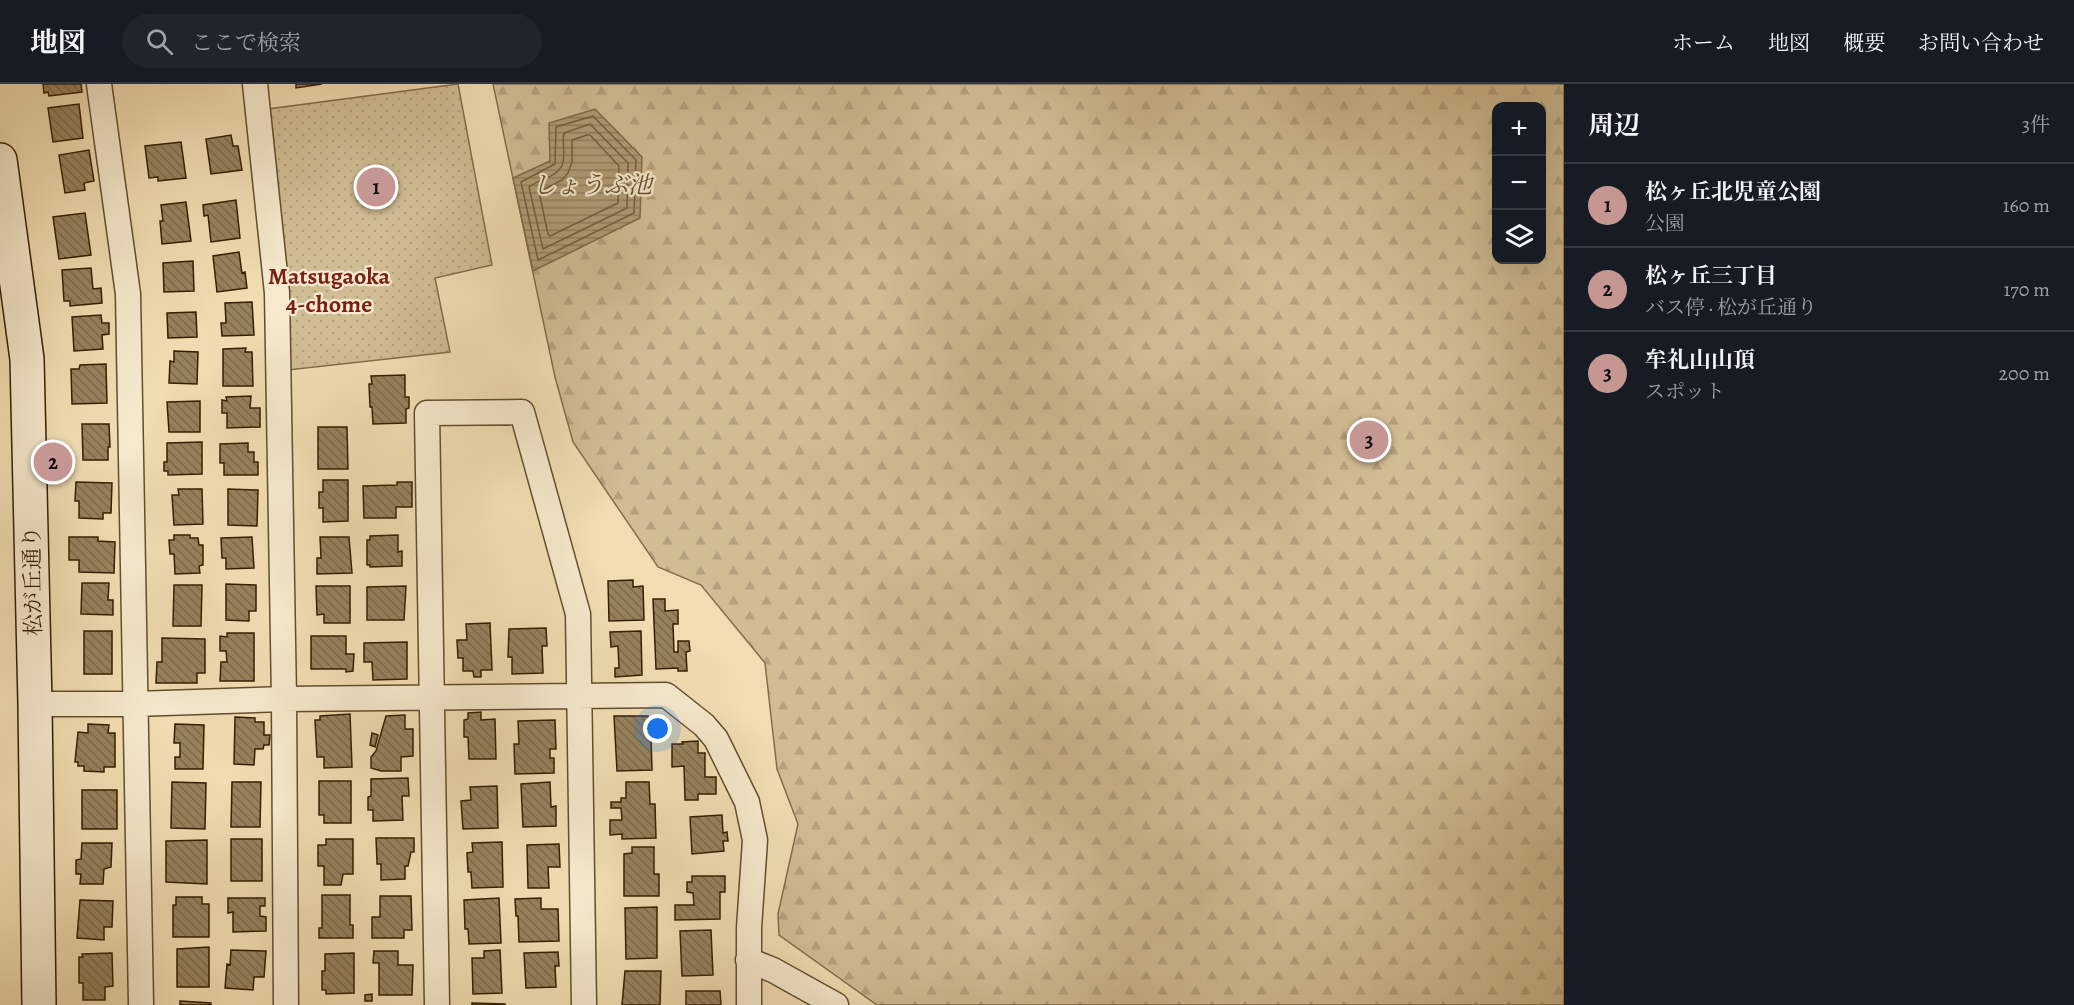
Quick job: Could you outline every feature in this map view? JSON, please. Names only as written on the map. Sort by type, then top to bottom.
[{"type":"street","points":[[99,84],[128,294],[141,1005]]},
{"type":"street","points":[[255,84],[277,293],[284,699],[286,1005]]},
{"type":"street","name":"松が丘通り","points":[[0,160],[4,218],[27,359],[39,1005]]},
{"type":"street","points":[[437,1005],[428,413],[522,412],[578,614],[584,1005]]},
{"type":"street","points":[[35,704],[666,695],[704,725],[716,739],[747,802],[755,840],[748,960],[749,1005]]},
{"type":"street","points":[[748,960],[773,970],[836,1005]]},
{"type":"green space","points":[[458,84],[492,265],[435,278],[450,352],[288,370],[268,109]]},
{"type":"green space","points":[[493,84],[1564,84],[1564,1005],[877,1005],[779,935],[778,914],[798,824],[777,769],[765,663],[701,585],[658,567],[573,442],[555,377]]},
{"type":"water","name":"しょうぶ池","points":[[595,109],[642,157],[640,218],[533,271],[513,178],[550,161],[549,123]]},
{"type":"building","points":[[43,84],[81,84],[82,92],[49,96],[48,92],[44,93]]},
{"type":"building","points":[[296,84],[322,84],[296,88]]},
{"type":"building","points":[[79,104],[83,138],[53,142],[48,108]]},
{"type":"building","points":[[231,135],[233,146],[238,146],[242,170],[211,174],[206,139]]},
{"type":"building","points":[[181,142],[186,178],[158,181],[158,177],[149,178],[145,146]]},
{"type":"building","points":[[89,150],[94,181],[84,183],[85,190],[65,193],[59,155]]},
{"type":"building","points":[[236,200],[240,238],[211,242],[208,215],[204,216],[203,205]]},
{"type":"building","points":[[186,202],[191,241],[162,244],[161,205]]},
{"type":"building","points":[[85,213],[91,255],[59,259],[53,217]]},
{"type":"building","points":[[239,252],[247,288],[217,292],[213,256]]},
{"type":"building","points":[[193,261],[194,291],[164,292],[163,263]]},
{"type":"building","points":[[91,268],[93,289],[101,288],[102,303],[70,306],[70,301],[64,301],[62,270]]},
{"type":"building","points":[[252,302],[254,335],[222,336],[221,323],[226,323],[225,303]]},
{"type":"building","points":[[196,312],[197,337],[168,338],[167,313]]},
{"type":"building","points":[[101,315],[102,323],[109,323],[109,334],[102,335],[103,349],[74,351],[72,317]]},
{"type":"building","points":[[246,348],[245,352],[252,352],[253,386],[223,386],[223,349]]},
{"type":"building","points":[[174,351],[198,352],[197,384],[169,383],[170,361],[174,362]]},
{"type":"building","points":[[106,364],[107,403],[72,404],[71,369],[79,369],[80,365]]},
{"type":"building","points":[[405,375],[405,397],[409,397],[406,423],[373,424],[369,384],[372,384],[371,376]]},
{"type":"building","points":[[251,396],[250,408],[260,408],[260,427],[227,428],[227,413],[222,413],[222,400],[227,401],[226,397]]},
{"type":"building","points":[[200,401],[200,432],[169,432],[167,402]]},
{"type":"building","points":[[82,424],[109,424],[108,460],[83,460]]},
{"type":"building","points":[[318,427],[347,427],[348,469],[318,469]]},
{"type":"building","points":[[202,442],[202,474],[168,475],[168,471],[164,471],[164,462],[167,462],[167,443]]},
{"type":"building","points":[[248,443],[248,452],[254,452],[254,462],[258,462],[258,475],[224,475],[224,463],[220,463],[220,444]]},
{"type":"building","points":[[323,480],[348,480],[348,521],[323,522],[323,508],[319,508],[319,492],[323,492]]},
{"type":"building","points":[[76,482],[112,483],[111,513],[103,513],[103,519],[79,518],[79,501],[75,501]]},
{"type":"building","points":[[397,482],[412,482],[412,507],[396,507],[396,518],[364,518],[363,486],[397,485]]},
{"type":"building","points":[[178,489],[202,489],[203,524],[174,525],[172,495],[179,495]]},
{"type":"building","points":[[228,489],[258,490],[257,526],[228,525]]},
{"type":"building","points":[[174,535],[190,535],[190,538],[198,538],[199,545],[203,545],[203,565],[199,566],[200,573],[175,574],[174,554],[170,554],[169,540],[174,540]]},
{"type":"building","points":[[398,535],[398,552],[402,551],[402,566],[370,567],[367,565],[367,540],[370,540],[370,536]]},
{"type":"building","points":[[69,537],[98,537],[98,541],[115,542],[114,573],[79,572],[79,560],[69,560]]},
{"type":"building","points":[[252,537],[254,568],[226,569],[226,558],[222,558],[221,538]]},
{"type":"building","points":[[320,537],[349,537],[352,573],[317,574],[317,558],[321,558]]},
{"type":"building","points":[[633,580],[633,587],[643,586],[644,620],[609,621],[608,581]]},
{"type":"building","points":[[82,583],[109,583],[108,600],[113,600],[113,615],[81,614]]},
{"type":"building","points":[[226,584],[256,585],[256,611],[249,611],[249,621],[226,620]]},
{"type":"building","points":[[174,585],[202,585],[201,626],[173,626]]},
{"type":"building","points":[[316,586],[350,586],[350,623],[324,623],[324,614],[317,615]]},
{"type":"building","points":[[406,586],[404,620],[367,620],[367,587]]},
{"type":"building","points":[[653,599],[665,599],[665,611],[678,610],[678,624],[673,624],[674,652],[678,652],[678,641],[689,641],[690,651],[686,652],[687,671],[678,671],[678,668],[656,669]]},
{"type":"building","points":[[490,623],[492,670],[481,670],[481,677],[474,677],[473,671],[463,671],[463,658],[458,658],[457,640],[467,640],[466,624]]},
{"type":"building","points":[[546,628],[547,646],[542,646],[543,673],[512,674],[512,657],[508,657],[509,629]]},
{"type":"building","points":[[84,631],[112,631],[112,674],[84,674]]},
{"type":"building","points":[[641,631],[642,675],[615,677],[615,668],[619,668],[618,646],[611,647],[610,632]]},
{"type":"building","points":[[227,633],[254,633],[254,681],[220,681],[221,662],[227,662],[226,651],[220,651],[220,636],[227,637]]},
{"type":"building","points":[[311,636],[346,636],[346,654],[354,654],[353,671],[311,669]]},
{"type":"building","points":[[162,638],[205,639],[205,673],[197,673],[197,683],[156,683],[157,662],[162,662]]},
{"type":"building","points":[[407,642],[407,679],[373,680],[372,662],[364,662],[364,643]]},
{"type":"building","points":[[481,712],[481,720],[495,719],[496,759],[469,759],[468,737],[464,737],[464,720],[468,719],[468,713]]},
{"type":"building","points":[[350,714],[352,767],[324,768],[324,757],[317,757],[315,720],[320,720],[320,716]]},
{"type":"building","points":[[405,715],[405,729],[413,729],[413,756],[401,757],[401,771],[381,771],[371,768],[371,757],[376,751],[386,716]]},
{"type":"building","points":[[614,716],[648,716],[652,770],[617,771]]},
{"type":"building","points":[[235,717],[255,718],[255,722],[264,722],[264,735],[270,735],[269,745],[264,745],[263,749],[255,749],[254,765],[234,764]]},
{"type":"building","points":[[555,720],[556,749],[550,749],[550,758],[554,758],[554,773],[515,774],[514,744],[519,744],[518,721]]},
{"type":"building","points":[[88,724],[109,725],[108,733],[115,733],[115,767],[104,767],[104,772],[84,771],[84,766],[78,766],[78,762],[75,762],[78,732],[88,733]]},
{"type":"building","points":[[175,724],[204,725],[203,769],[175,769],[175,757],[180,757],[180,743],[174,743]]},
{"type":"building","points":[[372,733],[378,735],[375,747],[370,745]]},
{"type":"building","points":[[698,741],[698,753],[705,753],[705,777],[716,777],[716,794],[698,794],[698,800],[685,800],[684,766],[672,767],[672,744]]},
{"type":"building","points":[[408,778],[409,796],[402,796],[403,820],[373,821],[373,810],[368,810],[371,779]]},
{"type":"building","points":[[319,781],[351,781],[351,823],[324,823],[324,815],[319,815]]},
{"type":"building","points":[[172,782],[206,783],[205,829],[171,828]]},
{"type":"building","points":[[232,782],[261,782],[260,827],[231,827]]},
{"type":"building","points":[[550,782],[551,807],[556,806],[556,826],[523,827],[521,784]]},
{"type":"building","points":[[626,782],[649,782],[650,804],[655,804],[656,838],[622,839],[622,834],[610,835],[610,820],[622,820],[621,808],[611,808],[611,802],[621,802],[621,798],[626,798]]},
{"type":"building","points":[[497,786],[498,828],[463,829],[461,801],[471,800],[470,787]]},
{"type":"building","points":[[82,790],[117,790],[117,829],[82,829]]},
{"type":"building","points":[[722,815],[723,833],[727,832],[728,841],[723,841],[724,851],[692,854],[690,817]]},
{"type":"building","points":[[376,838],[414,838],[414,852],[411,852],[408,866],[405,866],[405,879],[381,880],[381,864],[377,864]]},
{"type":"building","points":[[231,839],[262,839],[262,881],[231,881]]},
{"type":"building","points":[[326,839],[353,839],[353,874],[343,874],[341,885],[324,885],[324,866],[318,866],[318,845],[326,845]]},
{"type":"building","points":[[207,840],[207,884],[166,882],[166,841]]},
{"type":"building","points":[[502,842],[503,887],[472,888],[467,853],[473,852],[472,843]]},
{"type":"building","points":[[82,843],[112,843],[111,867],[104,869],[103,884],[80,884],[81,874],[76,874],[76,860],[81,859]]},
{"type":"building","points":[[559,844],[560,867],[548,867],[549,888],[528,888],[527,845]]},
{"type":"building","points":[[632,847],[654,847],[654,874],[659,874],[659,896],[624,896],[624,854],[632,853]]},
{"type":"building","points":[[692,876],[725,876],[725,892],[720,892],[720,919],[675,920],[675,905],[694,905],[693,893],[687,892],[687,882],[692,882]]},
{"type":"building","points":[[322,895],[350,895],[350,925],[353,925],[353,938],[319,938],[319,928],[322,928]]},
{"type":"building","points":[[380,896],[411,896],[412,930],[404,930],[404,938],[372,938],[372,917],[380,917]]},
{"type":"building","points":[[176,897],[202,897],[202,904],[209,904],[209,937],[173,937],[173,905],[176,905]]},
{"type":"building","points":[[228,898],[265,898],[265,906],[260,906],[260,916],[266,917],[266,931],[233,932],[233,912],[228,913]]},
{"type":"building","points":[[499,898],[501,943],[469,944],[468,929],[465,929],[464,900]]},
{"type":"building","points":[[541,898],[541,909],[558,909],[559,941],[519,942],[515,899]]},
{"type":"building","points":[[80,900],[113,901],[112,927],[104,927],[104,940],[77,938]]},
{"type":"building","points":[[657,907],[657,958],[626,959],[625,908]]},
{"type":"building","points":[[711,930],[713,975],[682,976],[680,931]]},
{"type":"building","points":[[209,947],[209,987],[177,987],[177,949]]},
{"type":"building","points":[[231,950],[266,951],[264,977],[254,977],[253,990],[225,988]]},
{"type":"building","points":[[500,950],[502,993],[473,994],[472,958],[484,958],[484,951]]},
{"type":"building","points":[[374,951],[398,951],[398,965],[413,965],[412,995],[379,995],[379,963],[373,963]]},
{"type":"building","points":[[558,952],[559,966],[555,966],[556,987],[526,988],[524,953]]},
{"type":"building","points":[[112,953],[113,986],[105,987],[105,1000],[83,1000],[83,983],[79,983],[79,957],[83,957],[82,954]]},
{"type":"building","points":[[354,953],[354,993],[326,994],[326,990],[322,990],[325,954]]},
{"type":"building","points":[[625,971],[661,971],[660,1005],[622,1005]]},
{"type":"building","points":[[686,991],[720,991],[721,1005],[686,1005]]},
{"type":"building","points":[[372,994],[372,1001],[365,1001],[365,995]]},
{"type":"building","points":[[180,1001],[211,1003],[211,1005],[180,1005]]},
{"type":"building","points":[[472,1003],[505,1004],[505,1005],[472,1005]]},
{"type":"place","name":"松ヶ丘北児童公園","points":[[376,187]]},
{"type":"place","name":"牟礼山山頂","points":[[1369,440]]},
{"type":"place","name":"松ヶ丘三丁目","points":[[53,462]]},
{"type":"district","name":"Matsugaoka 4-chome","points":[[329,290]]}]
